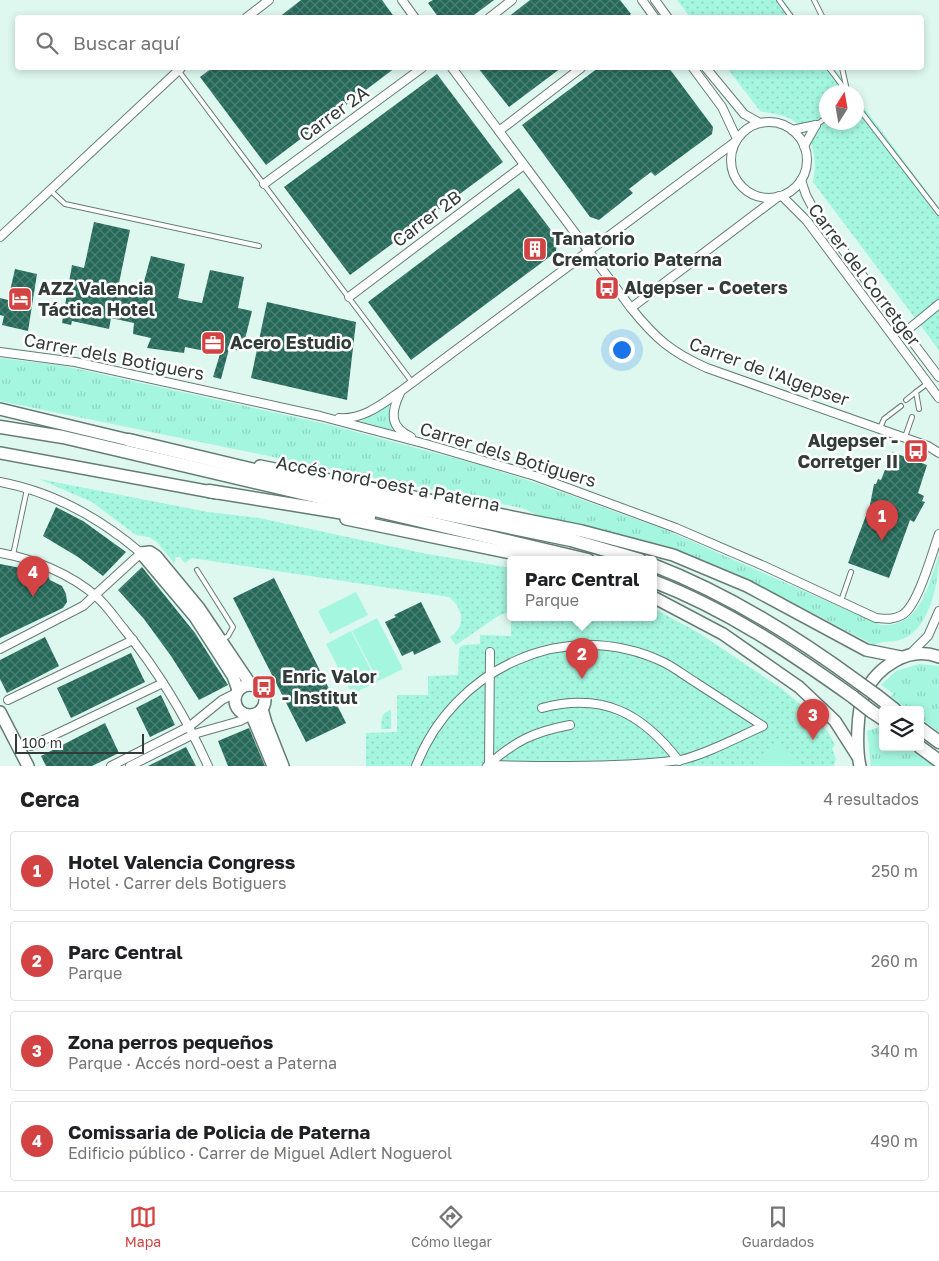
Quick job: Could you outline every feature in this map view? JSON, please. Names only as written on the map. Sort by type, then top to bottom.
[{"type":"main road","name":"Accés nord-oest a Paterna","points":[[0,427],[128,446],[571,540],[626,556]]},
{"type":"main road","name":"Accés nord-oest a Paterna","points":[[128,446],[571,556]]},
{"type":"main road","points":[[209,491],[359,515],[533,547]]},
{"type":"main road","points":[[657,567],[707,588],[750,610],[793,636],[890,706]]},
{"type":"main road","points":[[657,583],[694,598],[754,630],[879,716]]},
{"type":"main road","points":[[924,731],[939,742]]},
{"type":"main road","points":[[924,750],[939,761]]},
{"type":"street","points":[[250,15],[268,0]]},
{"type":"street","points":[[402,0],[413,15]]},
{"type":"street","points":[[493,15],[512,0]]},
{"type":"street","points":[[642,0],[650,15]]},
{"type":"street","points":[[655,0],[666,15]]},
{"type":"street","points":[[0,237],[178,70]]},
{"type":"street","name":"Carrer 2A","points":[[264,184],[419,70]]},
{"type":"street","name":"Carrer de l'Algepser","points":[[453,70],[631,308],[651,333],[677,354],[707,368],[905,437],[928,446],[939,453]]},
{"type":"street","points":[[499,131],[578,70]]},
{"type":"street","points":[[694,70],[722,107],[736,141],[731,154],[731,167],[736,178],[744,188],[754,195],[766,198],[780,196]]},
{"type":"street","points":[[708,70],[744,114],[760,123]]},
{"type":"street","points":[[320,416],[347,418],[358,416],[413,383],[736,141],[751,126],[760,123],[777,123],[792,130],[804,146],[807,158],[806,170],[796,187],[780,196],[631,308]]},
{"type":"street","points":[[792,130],[816,125]]},
{"type":"street","points":[[804,146],[816,125]]},
{"type":"street","name":"Carrer 2B","points":[[349,297],[524,165]]},
{"type":"street","name":"Carrer del Corretger","points":[[801,180],[816,214],[939,377]]},
{"type":"street","name":"Carrer del Corretger","points":[[780,196],[807,220],[939,398]]},
{"type":"street","points":[[905,332],[939,304]]},
{"type":"street","name":"Carrer dels Botiguers","points":[[2,351],[75,362],[320,416],[426,444],[534,476],[624,508],[764,566],[876,618],[890,620],[904,614],[914,601],[939,534]]},
{"type":"street","points":[[401,391],[393,408],[394,421],[404,434],[426,444]]},
{"type":"street","points":[[0,409],[128,446],[582,531],[673,555],[747,586],[866,650],[905,656],[933,654],[939,657]]},
{"type":"street","points":[[0,453],[209,491],[525,556]]},
{"type":"street","points":[[0,482],[27,488],[55,498],[94,518],[141,553],[195,617],[233,676],[237,691],[234,702],[238,710],[251,716],[273,766]]},
{"type":"street","points":[[0,552],[59,572],[96,596],[133,640],[163,683],[190,726],[208,766]]},
{"type":"street","points":[[0,649],[84,606],[141,553],[150,552],[156,556],[199,608],[251,685],[259,688],[264,696],[262,709],[283,766]]},
{"type":"street","points":[[657,599],[723,634],[799,687],[835,721],[859,761]]},
{"type":"street","points":[[859,761],[863,695],[878,672],[905,656],[928,636],[939,611]]},
{"type":"street","points":[[8,700],[133,640]]},
{"type":"street","points":[[416,766],[423,748],[439,721],[459,698],[490,674],[509,663],[546,650],[589,645],[615,647],[640,653],[664,662],[763,726],[707,752],[679,761],[642,766],[488,766]]},
{"type":"street","points":[[488,766],[490,652]]},
{"type":"street","points":[[31,746],[163,683]]},
{"type":"street","points":[[111,766],[190,726],[222,700],[251,685]]},
{"type":"street","points":[[542,708],[562,703],[588,702],[620,710],[644,724],[656,734],[679,761]]},
{"type":"street","points":[[130,766],[194,734],[240,721],[262,709]]},
{"type":"street","points":[[0,712],[28,766]]},
{"type":"street","points":[[488,766],[505,750],[524,738],[546,729],[570,725]]},
{"type":"lane","points":[[779,0],[790,15]]},
{"type":"lane","points":[[814,0],[822,15]]},
{"type":"lane","points":[[180,70],[413,383]]},
{"type":"lane","points":[[830,70],[842,85]]},
{"type":"lane","points":[[842,70],[846,85]]},
{"type":"lane","points":[[864,115],[939,213]]},
{"type":"lane","points":[[50,190],[65,204],[259,246]]},
{"type":"lane","points":[[906,400],[928,383]]},
{"type":"lane","points":[[916,392],[919,409]]},
{"type":"lane","points":[[880,428],[884,419],[901,406]]},
{"type":"lane","points":[[905,437],[912,417]]},
{"type":"lane","points":[[13,555],[27,488]]},
{"type":"lane","points":[[197,570],[232,627],[228,636],[220,641]]},
{"type":"lane","points":[[841,601],[851,572]]},
{"type":"green space","points":[[677,0],[783,0],[794,15],[688,15]]},
{"type":"green space","points":[[729,70],[836,70],[847,85],[819,85],[819,130],[864,130],[864,107],[939,208],[939,350],[813,182],[815,161],[810,141],[805,132],[790,119],[760,111]]},
{"type":"green space","points":[[0,358],[64,366],[326,424],[480,465],[666,530],[881,625],[895,624],[905,620],[914,612],[926,591],[939,555],[939,565],[932,600],[922,622],[907,637],[874,645],[726,570],[656,544],[558,521],[522,508],[0,401]]},
{"type":"green space","points":[[389,405],[389,419],[393,431],[358,423]]},
{"type":"green space","points":[[39,479],[208,512],[259,518],[427,554],[507,567],[507,613],[498,616],[456,645],[450,637],[459,628],[461,617],[454,601],[449,597],[192,558],[185,563],[180,557],[176,557],[174,563],[157,542],[149,537],[136,535],[92,502]]},
{"type":"green space","points":[[356,592],[368,615],[330,634],[318,611]]},
{"type":"green space","points":[[657,610],[699,633],[782,689],[811,713],[828,732],[835,745],[832,748],[836,759],[834,766],[366,766],[366,733],[397,732],[397,695],[428,695],[428,676],[458,675],[459,648],[463,645],[480,644],[480,635],[511,636],[511,621],[657,621]]},
{"type":"green space","points":[[377,618],[403,669],[378,681],[352,631]]},
{"type":"green space","points":[[351,631],[377,682],[352,694],[326,644]]},
{"type":"green space","points":[[919,664],[939,666],[939,732],[924,721],[924,706],[903,706],[891,697],[893,693],[881,685],[896,671]]},
{"type":"green space","points":[[391,710],[391,729],[381,729],[383,715]]},
{"type":"green space","points":[[879,727],[879,751],[913,751],[934,766],[871,766],[867,731]]},
{"type":"green space","points":[[775,743],[800,766],[753,766]]},
{"type":"building","points":[[301,0],[382,0],[393,15],[282,15]]},
{"type":"building","points":[[433,0],[494,0],[474,15],[437,15],[428,3]]},
{"type":"building","points":[[530,0],[620,0],[631,14],[630,15],[511,15]]},
{"type":"building","points":[[209,70],[392,70],[266,165],[200,77]]},
{"type":"building","points":[[480,70],[558,70],[509,107]]},
{"type":"building","points":[[595,70],[670,70],[713,127],[712,134],[655,176],[651,172],[629,189],[633,193],[599,220],[590,217],[522,125]]},
{"type":"building","points":[[437,74],[503,162],[350,275],[284,187]]},
{"type":"building","points":[[519,188],[557,238],[556,252],[411,360],[368,302]]},
{"type":"building","points":[[94,222],[130,230],[119,283],[142,289],[151,256],[185,264],[178,298],[185,300],[202,303],[210,270],[244,277],[238,308],[252,311],[242,351],[229,349],[221,379],[213,377],[220,354],[185,347],[184,353],[147,348],[151,338],[133,334],[134,323],[111,318],[109,329],[72,321],[71,325],[62,323],[72,265],[84,268]]},
{"type":"building","name":"AZZ Valencia Táctica Hotel","points":[[15,269],[37,274],[28,331],[2,325],[4,316],[0,315],[0,298],[8,300]]},
{"type":"building","points":[[267,302],[356,322],[347,400],[251,378]]},
{"type":"building","points":[[892,452],[927,465],[918,493],[924,496],[922,501],[925,502],[914,522],[910,520],[889,578],[848,563],[870,505],[874,484],[876,484],[878,479],[881,480]]},
{"type":"building","points":[[56,507],[83,521],[126,552],[103,576],[78,557],[43,536]]},
{"type":"building","points":[[0,564],[26,569],[45,578],[48,576],[50,580],[62,586],[67,602],[63,608],[0,638]]},
{"type":"building","points":[[142,567],[195,633],[228,685],[199,700],[171,656],[144,619],[118,590]]},
{"type":"building","points":[[274,578],[346,723],[306,742],[233,598]]},
{"type":"building","points":[[421,602],[441,642],[414,655],[413,651],[402,656],[385,622],[396,617],[394,615]]},
{"type":"building","points":[[45,637],[59,666],[7,693],[0,679],[0,660]]},
{"type":"building","points":[[131,653],[145,682],[71,718],[57,688]]},
{"type":"building","points":[[161,695],[175,725],[150,737],[136,708]]},
{"type":"building","points":[[105,723],[119,753],[92,766],[46,766],[41,756]]},
{"type":"building","points":[[249,728],[265,766],[228,766],[218,741]]},
{"type":"building","points":[[186,747],[196,766],[148,766]]},
{"type":"place","name":"Tanatorio Crematorio Paterna","points":[[535,249]]},
{"type":"place","name":"Algepser - Coeters","points":[[607,288]]},
{"type":"place","name":"AZZ Valencia Táctica Hotel","points":[[20,299]]},
{"type":"place","name":"Acero Estudio","points":[[213,343]]},
{"type":"place","name":"Algepser - Corretger II","points":[[916,451]]},
{"type":"place","name":"Hotel Valencia Congress","points":[[882,541]]},
{"type":"place","name":"Comissaria de Policia de Paterna","points":[[33,597]]},
{"type":"place","name":"Parc Central","points":[[582,679]]},
{"type":"place","name":"Enric Valor - Institut","points":[[264,687]]},
{"type":"place","name":"Zona perros pequeños","points":[[813,740]]}]
